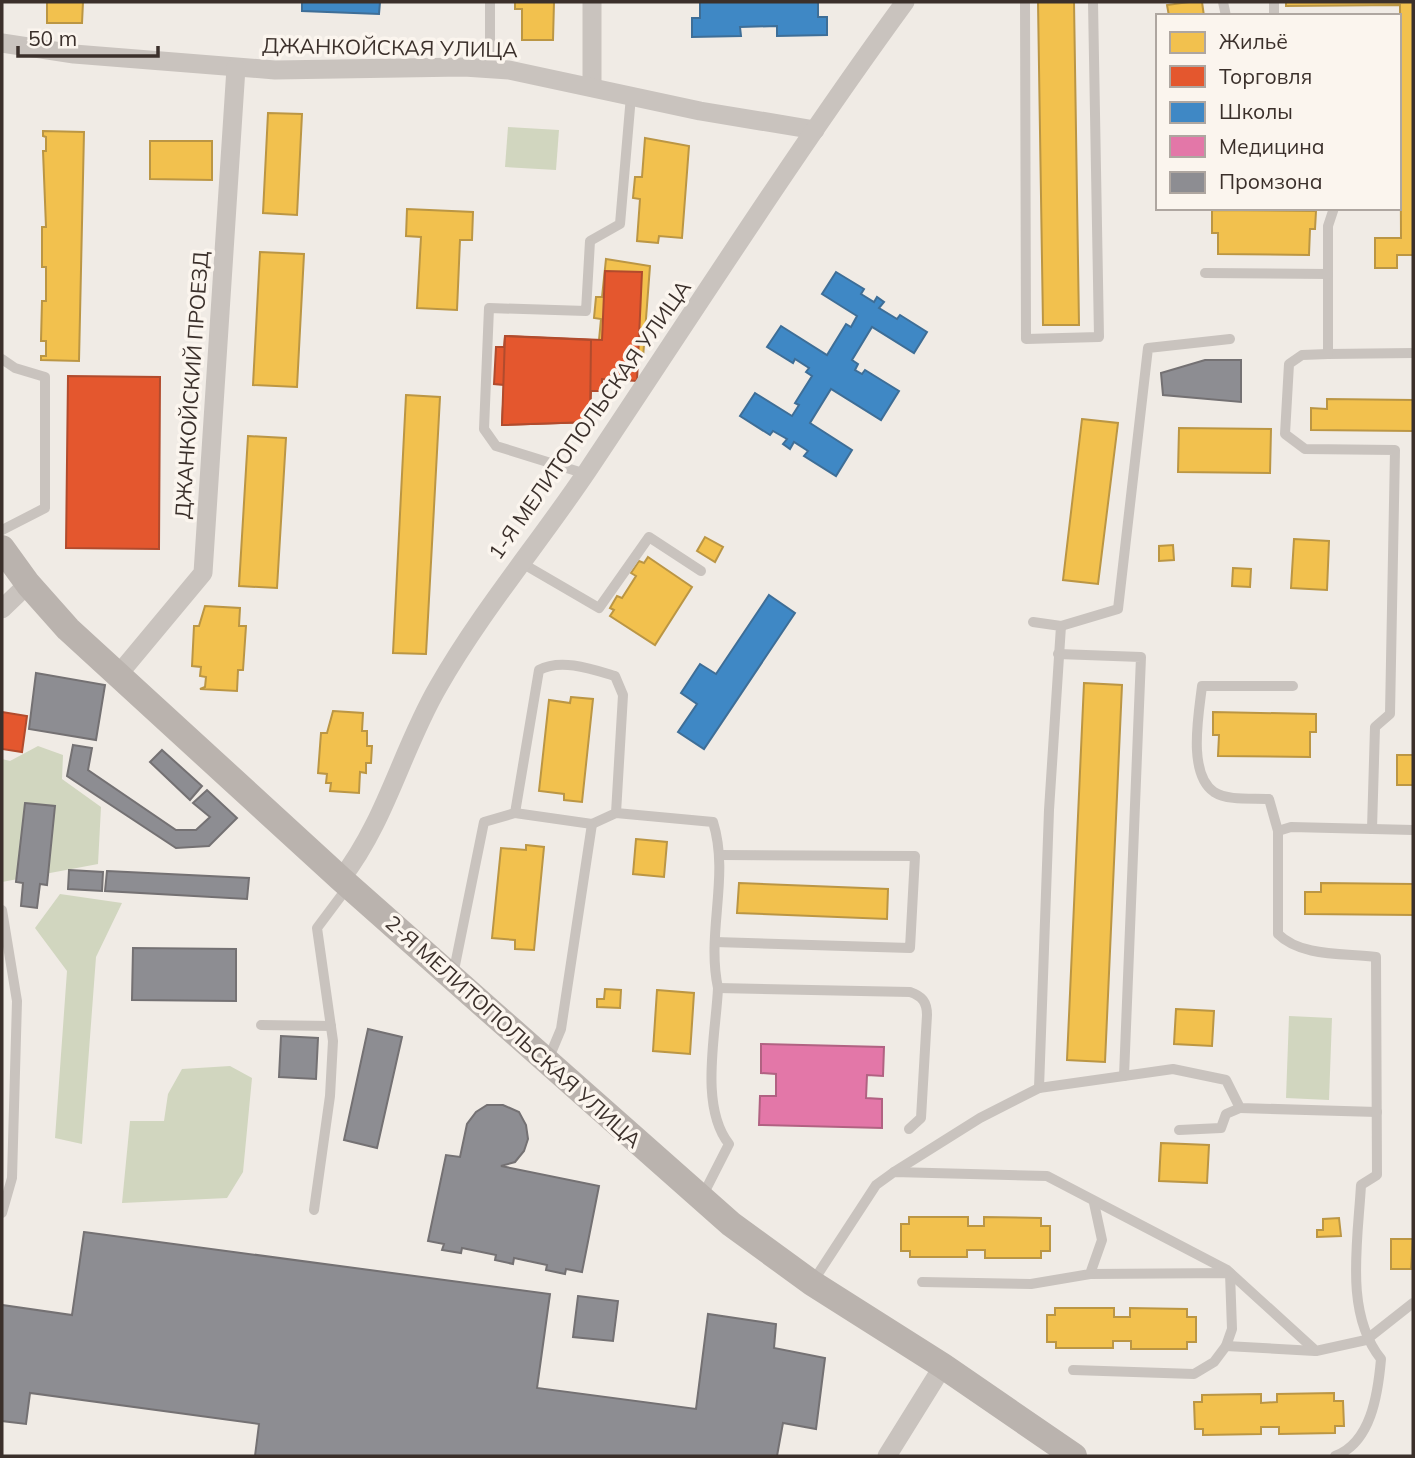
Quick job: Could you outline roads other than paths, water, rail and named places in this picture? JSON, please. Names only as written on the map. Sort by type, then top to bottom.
[{"type":"street","points":[[592,2],[593,87]]},
{"type":"street","name":"1-Я МЕЛИТОПОЛЬСКАЯ УЛИЦА","points":[[345,883],[372,833],[437,688],[520,562],[586,474],[815,130],[905,2]]},
{"type":"street","name":"ДЖАНКОЙСКАЯ УЛИЦА","points":[[2,43],[74,54],[236,68],[490,69],[533,73],[631,96],[815,130]]},
{"type":"street","name":"ДЖАНКОЙСКИЙ ПРОЕЗД","points":[[118,675],[203,573],[236,68]]},
{"type":"street","name":"2-Я МЕЛИТОПОЛЬСКАЯ УЛИЦА","points":[[2,548],[28,584],[68,628],[118,675],[345,883],[702,1199],[811,1283],[943,1366],[1074,1456]]},
{"type":"street","points":[[2,608],[28,584]]},
{"type":"street","points":[[887,1456],[943,1366]]},
{"type":"lane","points":[[490,2],[490,69]]},
{"type":"lane","points":[[1026,2],[1026,339],[1099,337],[1093,2]]},
{"type":"lane","points":[[586,474],[496,446],[484,429],[489,308],[586,311],[590,241],[620,223],[631,96]]},
{"type":"lane","points":[[1328,355],[1328,226],[1334,210]]},
{"type":"lane","points":[[1205,274],[1328,274]]},
{"type":"lane","points":[[1033,622],[1061,626],[1118,609],[1148,348],[1230,339]]},
{"type":"lane","points":[[1372,829],[1375,727],[1390,714],[1395,450],[1305,449],[1285,434],[1289,365],[1302,355],[1413,353]]},
{"type":"lane","points":[[2,359],[15,368],[45,377],[45,508],[2,530]]},
{"type":"lane","points":[[520,562],[599,607],[649,537],[701,571]]},
{"type":"lane","points":[[1039,1088],[1044,926],[1061,626]]},
{"type":"lane","points":[[1058,654],[1141,657],[1124,1076]]},
{"type":"lane","points":[[515,813],[533,699],[540,670],[550,664],[590,668],[615,676],[623,695],[616,813]]},
{"type":"lane","points":[[1293,686],[1202,686],[1197,755],[1203,777],[1214,791],[1228,797],[1269,799],[1278,831],[1278,933],[1288,944],[1300,948],[1376,957],[1377,1175],[1361,1185],[1356,1273],[1366,1340],[1381,1359],[1379,1384],[1360,1440],[1349,1451],[1335,1456]]},
{"type":"lane","points":[[453,976],[484,822],[515,813],[592,824],[616,813],[713,822],[720,855],[715,942],[718,988],[712,1105],[717,1127],[729,1144],[702,1199]]},
{"type":"lane","points":[[547,1062],[561,1029],[592,824]]},
{"type":"lane","points":[[1278,831],[1291,827],[1413,830]]},
{"type":"lane","points":[[715,942],[910,948],[915,856],[720,855]]},
{"type":"lane","points":[[314,1210],[330,1096],[331,1026],[317,928],[345,883]]},
{"type":"lane","points":[[2,910],[17,1001],[12,1178],[2,1213]]},
{"type":"lane","points":[[718,988],[910,992],[918,995],[924,1000],[927,1015],[921,1118],[909,1129]]},
{"type":"lane","points":[[261,1025],[331,1026]]},
{"type":"lane","points":[[811,1283],[876,1185],[957,1131],[1039,1088],[1173,1069],[1207,1073],[1226,1080],[1240,1108]]},
{"type":"lane","points":[[1179,1130],[1221,1128],[1226,1114],[1240,1108],[1377,1112]]},
{"type":"lane","points":[[894,1172],[1047,1176],[1230,1273],[1316,1351]]},
{"type":"lane","points":[[1090,1274],[1102,1240],[1094,1203]]},
{"type":"lane","points":[[922,1282],[1031,1284],[1090,1274],[1230,1273]]},
{"type":"lane","points":[[1073,1370],[1194,1374],[1214,1362],[1226,1346],[1232,1329],[1230,1273]]},
{"type":"lane","points":[[1226,1346],[1316,1351],[1366,1340],[1413,1303]]}]
